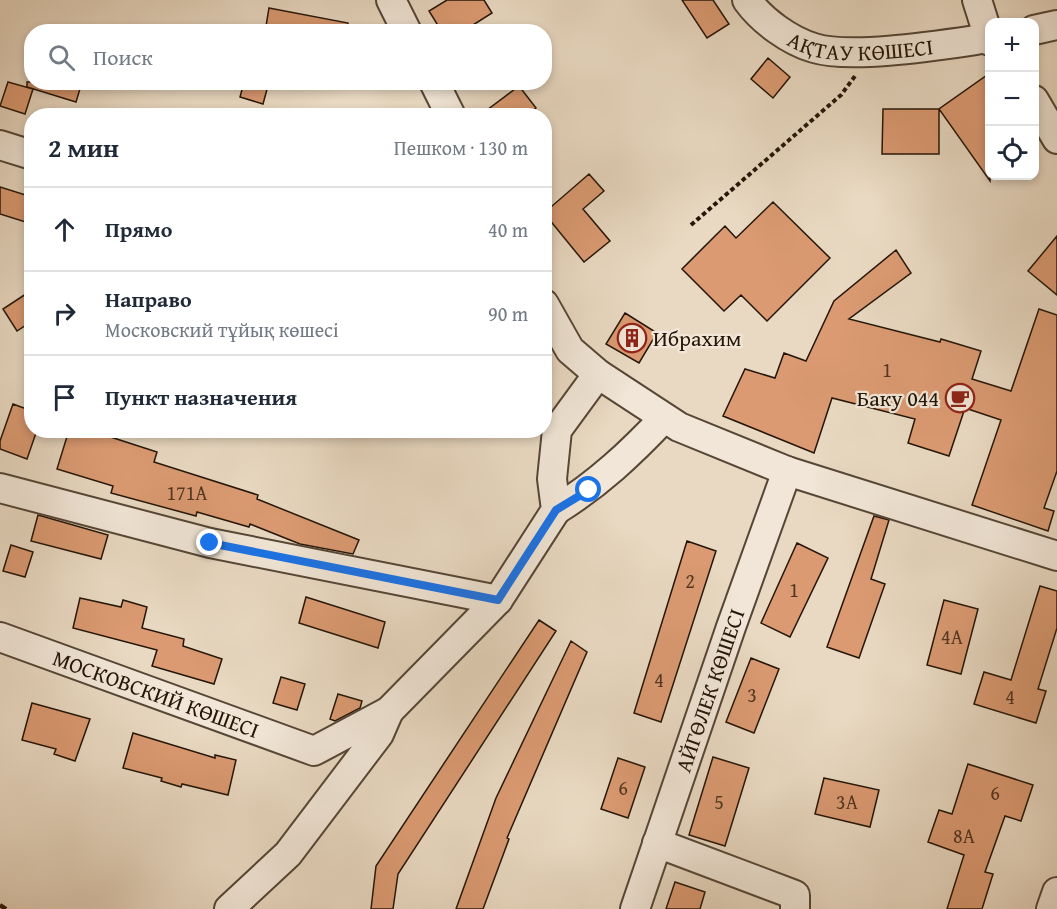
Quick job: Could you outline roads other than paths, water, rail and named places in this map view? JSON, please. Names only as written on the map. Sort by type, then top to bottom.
[{"type":"street","points":[[391,0],[403,24]]},
{"type":"street","name":"АҚТАУ КӨШЕСІ","points":[[747,0],[786,35],[814,48],[848,53],[985,39]]},
{"type":"street","points":[[977,0],[985,26]]},
{"type":"street","points":[[1039,29],[1057,25]]},
{"type":"street","points":[[438,90],[447,108]]},
{"type":"street","points":[[1039,107],[1057,139]]},
{"type":"street","points":[[0,145],[24,152]]},
{"type":"street","points":[[552,318],[570,350],[598,374],[679,427],[787,471],[1057,556]]},
{"type":"street","points":[[556,510],[552,479],[557,430],[598,374]]},
{"type":"street","points":[[229,909],[288,854],[379,734],[389,711],[498,600],[556,510],[589,490],[612,471],[664,418]]},
{"type":"street","name":"АЙГӨЛЕК КӨШЕСІ","points":[[635,909],[787,471]]},
{"type":"street","points":[[0,488],[210,543],[498,600]]},
{"type":"street","name":"МОСКОВСКИЙ КӨШЕСІ","points":[[0,637],[314,751],[389,711]]},
{"type":"street","points":[[657,843],[795,895],[795,909]]},
{"type":"street","points":[[1051,909],[1057,892]]},
{"type":"railway","points":[[0,905],[6,909]]},
{"type":"place","name":"Ибрахим","points":[[632,338]]},
{"type":"place","name":"Баку 044","points":[[960,398]]}]
